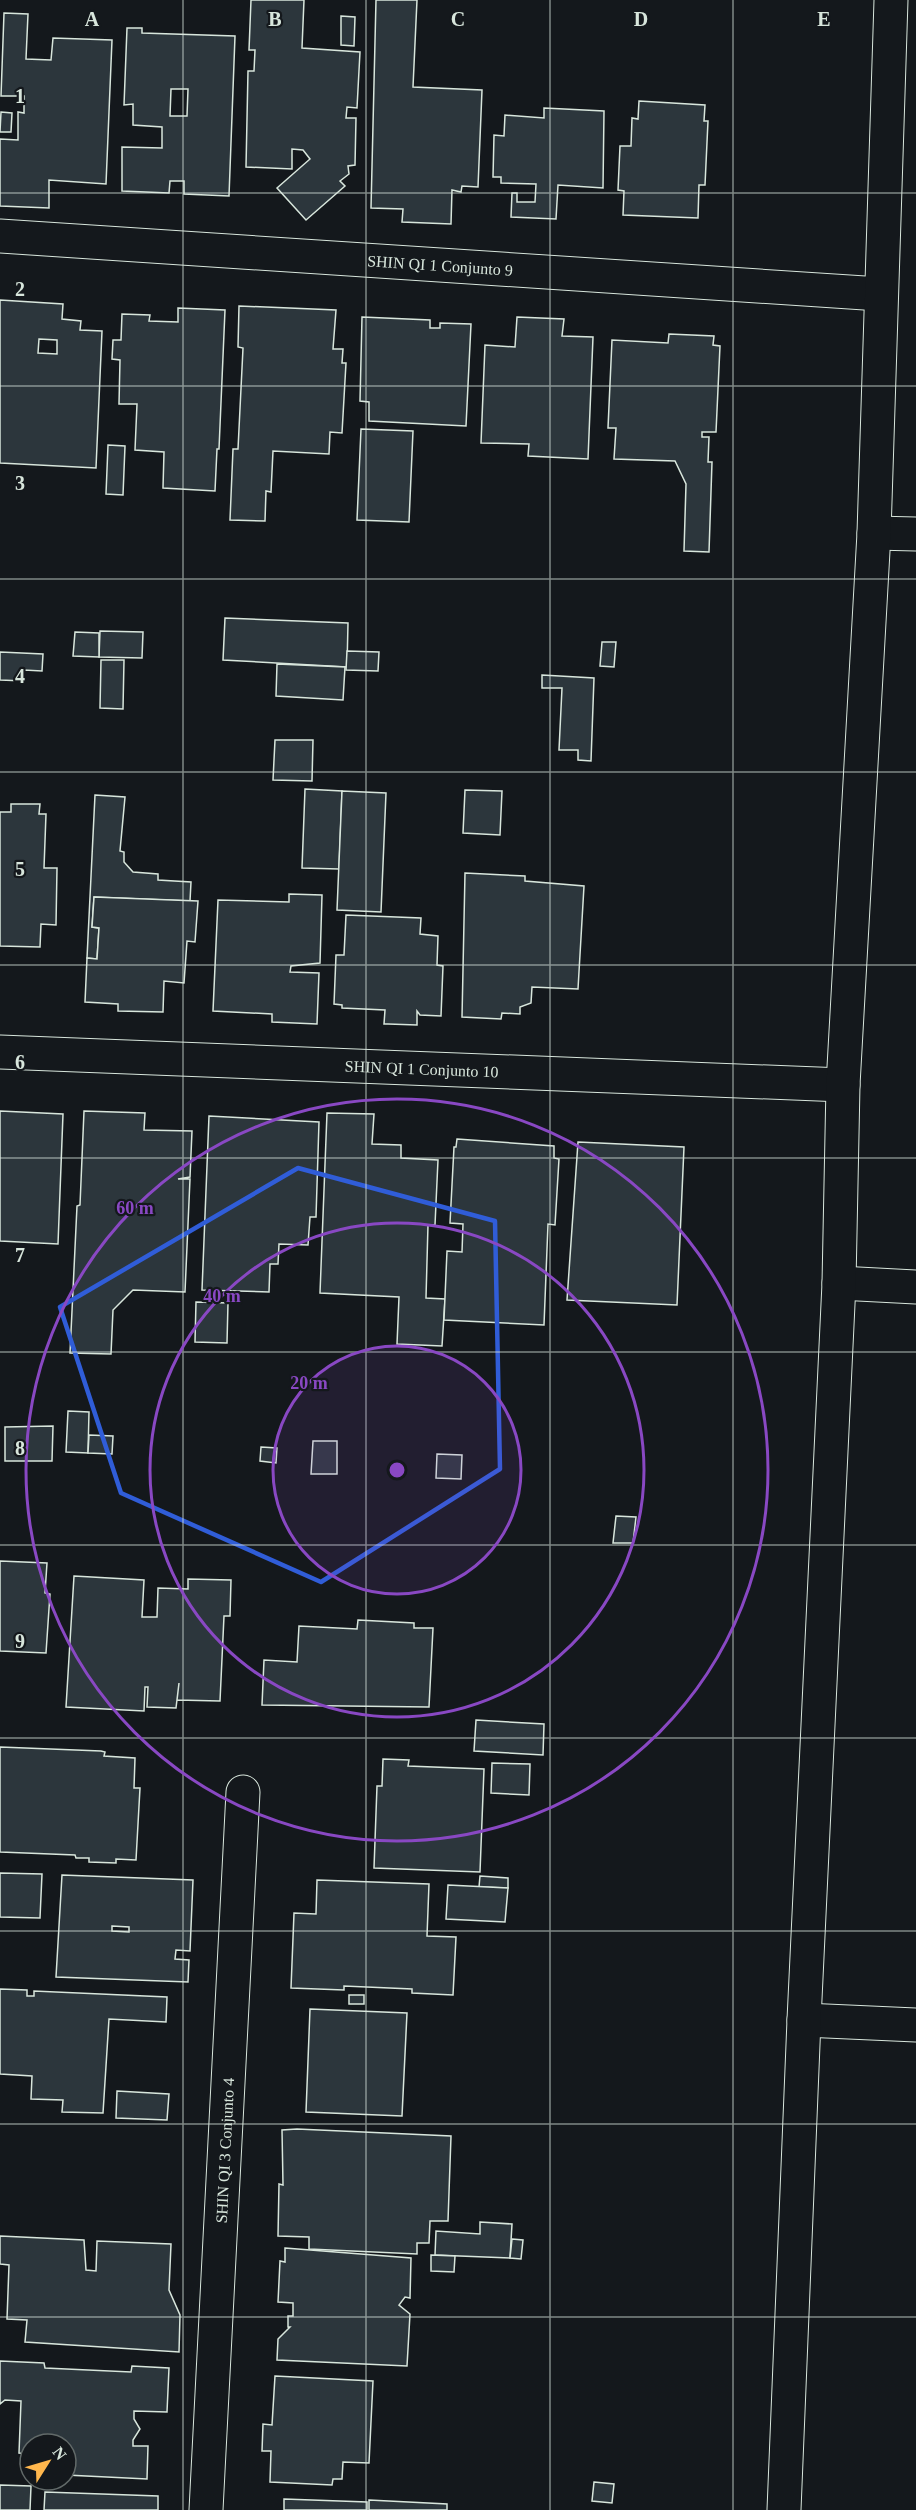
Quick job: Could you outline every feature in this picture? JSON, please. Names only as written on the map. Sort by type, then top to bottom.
[{"type":"street","points":[[784,2510],[804,2020],[839,1284],[843,1084],[874,532],[891,0]]},
{"type":"street","name":"SHIN QI 1 Conjunto 9","points":[[0,236],[880,294]]},
{"type":"street","points":[[874,532],[916,534]]},
{"type":"street","name":"SHIN QI 1 Conjunto 10","points":[[0,1052],[843,1084]]},
{"type":"street","points":[[839,1284],[916,1287]]},
{"type":"street","name":"SHIN QI 3 Conjunto 4","points":[[206,2510],[243,1792]]},
{"type":"street","points":[[804,2020],[916,2025]]},
{"type":"highlighted area","points":[[298,1168],[495,1221],[500,1469],[321,1582],[121,1493],[60,1307]]},
{"type":"building","points":[[251,0],[304,0],[302,48],[360,52],[357,108],[347,107],[346,118],[356,118],[355,165],[348,166],[349,174],[340,181],[345,186],[306,220],[277,188],[310,159],[303,150],[292,149],[292,169],[246,167],[248,71],[254,71],[255,50],[249,50]]},
{"type":"building","points":[[376,0],[417,0],[413,87],[482,90],[478,187],[462,186],[461,192],[452,190],[451,224],[402,222],[403,209],[371,208]]},
{"type":"building","points":[[4,13],[28,14],[26,59],[51,60],[53,38],[112,40],[106,184],[49,180],[49,208],[0,206],[0,139],[18,140],[18,112],[24,113],[24,96],[1,96]]},
{"type":"building","points":[[341,16],[355,17],[354,46],[341,45]]},
{"type":"building","points":[[127,28],[142,28],[142,33],[235,36],[229,196],[184,194],[184,181],[170,181],[169,193],[122,191],[122,147],[162,148],[162,127],[133,125],[133,104],[124,105]],"holes":[[[171,89],[188,89],[187,116],[170,116]]]},
{"type":"building","points":[[639,101],[705,105],[704,121],[708,121],[705,185],[699,185],[698,218],[623,215],[624,191],[618,190],[620,146],[631,146],[632,118],[638,119]]},
{"type":"building","points":[[544,108],[604,111],[603,188],[558,185],[556,219],[511,217],[512,193],[517,193],[517,202],[535,202],[536,184],[501,183],[501,177],[493,177],[494,135],[504,136],[505,115],[544,118]]},
{"type":"building","points":[[1,112],[12,113],[11,132],[0,132]]},
{"type":"building","points":[[0,300],[63,304],[62,319],[81,321],[80,330],[102,331],[96,468],[0,463]],"holes":[[[39,339],[57,340],[57,354],[38,353]]]},
{"type":"building","points":[[239,306],[336,310],[333,349],[343,349],[342,363],[346,363],[342,433],[330,432],[329,454],[273,451],[271,492],[266,491],[265,521],[230,520],[233,449],[238,449],[243,348],[238,347]]},
{"type":"building","points":[[178,308],[225,310],[215,491],[163,488],[164,452],[135,450],[137,404],[119,404],[120,360],[112,359],[113,340],[121,340],[122,314],[150,315],[149,321],[178,322]]},
{"type":"building","points":[[362,317],[430,320],[430,328],[440,328],[440,323],[471,324],[466,426],[369,421],[369,402],[360,401]]},
{"type":"building","points":[[517,317],[564,319],[562,336],[593,337],[588,459],[528,456],[529,444],[481,443],[485,345],[515,347]]},
{"type":"building","points":[[669,334],[714,336],[713,345],[720,346],[716,432],[702,432],[702,437],[709,437],[708,462],[712,462],[709,552],[684,551],[686,484],[675,461],[614,459],[616,428],[608,428],[612,340],[668,343]]},
{"type":"building","points":[[361,429],[413,431],[409,522],[357,520]]},
{"type":"building","points":[[108,445],[125,446],[123,495],[106,494]]},
{"type":"building","points":[[225,618],[348,623],[347,667],[223,660]]},
{"type":"building","points":[[100,631],[143,632],[142,658],[99,657]]},
{"type":"building","points":[[75,632],[99,633],[99,657],[73,656]]},
{"type":"building","points":[[602,642],[616,642],[614,667],[600,666]]},
{"type":"building","points":[[347,651],[379,652],[378,671],[346,670]]},
{"type":"building","points":[[0,652],[43,654],[42,671],[24,670],[24,681],[0,680]]},
{"type":"building","points":[[101,660],[124,660],[123,709],[100,708]]},
{"type":"building","points":[[277,664],[345,667],[343,700],[276,696]]},
{"type":"building","points":[[542,675],[594,678],[591,761],[578,760],[578,750],[559,750],[562,688],[542,688]]},
{"type":"building","points":[[275,740],[313,740],[312,781],[273,780]]},
{"type":"building","points":[[305,789],[342,791],[339,869],[302,868]]},
{"type":"building","points":[[465,790],[502,791],[500,835],[463,833]]},
{"type":"building","points":[[342,791],[386,793],[381,912],[337,910]]},
{"type":"building","points":[[95,795],[125,797],[120,851],[124,852],[124,862],[133,872],[158,874],[158,880],[191,882],[190,901],[94,897],[92,927],[99,928],[97,959],[87,958]]},
{"type":"building","points":[[11,804],[40,804],[39,814],[46,814],[44,868],[57,868],[56,925],[41,924],[40,947],[0,946],[0,812],[11,812]]},
{"type":"building","points":[[465,873],[525,876],[525,881],[584,886],[578,989],[532,987],[531,1003],[520,1007],[520,1014],[502,1013],[501,1019],[462,1017]]},
{"type":"building","points":[[289,894],[322,895],[320,963],[291,966],[290,972],[319,973],[317,1024],[272,1022],[272,1014],[213,1011],[218,900],[289,902]]},
{"type":"building","points":[[94,897],[198,901],[195,942],[187,941],[184,983],[164,981],[163,1012],[118,1011],[118,1004],[85,1002],[87,958],[97,959],[99,928],[92,927]]},
{"type":"building","points":[[346,915],[421,918],[420,934],[438,936],[437,965],[443,966],[441,1016],[420,1015],[417,1011],[417,1025],[384,1024],[385,1010],[342,1008],[342,1005],[334,1004],[336,955],[344,955]]},
{"type":"building","points":[[0,1111],[63,1114],[58,1244],[0,1241]]},
{"type":"building","points":[[84,1111],[145,1113],[144,1130],[192,1131],[190,1177],[178,1179],[190,1179],[185,1292],[133,1290],[113,1310],[111,1354],[70,1353]]},
{"type":"building","points":[[327,1113],[374,1114],[372,1144],[401,1145],[401,1158],[438,1160],[435,1225],[428,1225],[426,1298],[445,1299],[442,1346],[397,1344],[399,1297],[320,1293]]},
{"type":"building","points":[[209,1116],[319,1122],[316,1217],[310,1217],[308,1245],[279,1244],[278,1264],[270,1264],[269,1292],[202,1290]]},
{"type":"building","points":[[457,1139],[554,1146],[554,1158],[559,1159],[555,1225],[548,1224],[544,1325],[444,1320],[447,1251],[462,1252],[463,1224],[450,1223],[454,1147],[456,1147]]},
{"type":"building","points":[[578,1142],[684,1147],[677,1305],[567,1300]]},
{"type":"building","points":[[196,1302],[228,1303],[227,1343],[195,1342]]},
{"type":"building","points":[[68,1411],[89,1412],[88,1453],[66,1452]]},
{"type":"building","points":[[53,1426],[52,1461],[5,1461],[5,1427]]},
{"type":"building","points":[[89,1435],[113,1436],[112,1454],[88,1453]]},
{"type":"building","points":[[313,1441],[337,1441],[337,1474],[311,1474]]},
{"type":"building","points":[[261,1447],[277,1448],[276,1463],[260,1461]]},
{"type":"building","points":[[437,1454],[462,1455],[461,1479],[436,1478]]},
{"type":"building","points":[[616,1516],[636,1517],[633,1543],[613,1543]]},
{"type":"building","points":[[0,1561],[47,1563],[45,1593],[50,1594],[46,1653],[0,1651]]},
{"type":"building","points":[[74,1576],[144,1580],[142,1617],[157,1617],[158,1588],[188,1589],[188,1579],[231,1580],[230,1616],[224,1616],[220,1701],[177,1700],[179,1683],[176,1708],[147,1707],[148,1687],[145,1687],[144,1711],[66,1707]]},
{"type":"building","points":[[358,1620],[414,1623],[414,1628],[433,1628],[429,1707],[262,1705],[264,1660],[297,1662],[299,1626],[357,1629]]},
{"type":"building","points":[[476,1720],[544,1724],[543,1755],[474,1751]]},
{"type":"building","points":[[0,1747],[101,1751],[105,1752],[104,1756],[135,1758],[134,1788],[140,1788],[136,1860],[116,1859],[116,1863],[89,1862],[89,1858],[76,1858],[75,1855],[0,1852]]},
{"type":"building","points":[[383,1759],[409,1760],[408,1766],[484,1769],[480,1872],[374,1868],[377,1786],[382,1786]]},
{"type":"building","points":[[492,1763],[530,1764],[529,1795],[491,1793]]},
{"type":"building","points":[[0,1873],[42,1874],[40,1918],[0,1917]]},
{"type":"building","points":[[62,1875],[193,1880],[190,1951],[176,1950],[175,1959],[189,1960],[188,1982],[56,1977]],"holes":[[[112,1926],[129,1927],[129,1932],[112,1931]]]},
{"type":"building","points":[[480,1876],[508,1878],[508,1888],[479,1887]]},
{"type":"building","points":[[317,1880],[429,1884],[427,1936],[456,1937],[453,1995],[412,1993],[412,1989],[344,1986],[344,1990],[291,1988],[294,1913],[316,1914]]},
{"type":"building","points":[[448,1885],[508,1888],[505,1922],[446,1919]]},
{"type":"building","points":[[0,1989],[27,1990],[27,1996],[34,1996],[34,1991],[167,1997],[166,2022],[109,2019],[103,2113],[62,2112],[63,2100],[31,2099],[32,2076],[0,2074]]},
{"type":"building","points":[[349,1995],[364,1995],[364,2004],[349,2004]]},
{"type":"building","points":[[310,2009],[407,2013],[402,2116],[306,2112]]},
{"type":"building","points":[[117,2091],[169,2094],[167,2120],[116,2118]]},
{"type":"building","points":[[282,2130],[451,2136],[448,2221],[430,2221],[429,2243],[417,2243],[417,2254],[309,2249],[309,2237],[278,2236],[279,2184],[283,2185]]},
{"type":"building","points":[[480,2222],[512,2224],[510,2258],[435,2255],[436,2231],[480,2234]]},
{"type":"building","points":[[0,2236],[84,2240],[86,2270],[96,2271],[97,2241],[171,2244],[169,2290],[180,2315],[179,2352],[25,2342],[27,2320],[7,2319],[9,2265],[0,2264]]},
{"type":"building","points":[[512,2239],[523,2240],[521,2259],[510,2258]]},
{"type":"building","points":[[285,2248],[411,2258],[410,2298],[405,2297],[399,2305],[410,2314],[407,2366],[277,2360],[278,2339],[290,2327],[288,2327],[288,2316],[293,2316],[293,2303],[278,2302],[280,2261],[285,2262]]},
{"type":"building","points":[[431,2255],[455,2256],[454,2272],[431,2271]]},
{"type":"building","points":[[0,2361],[44,2363],[45,2368],[131,2372],[132,2366],[169,2368],[167,2412],[134,2411],[134,2419],[140,2429],[133,2440],[133,2446],[148,2446],[147,2479],[78,2476],[78,2432],[20,2432],[21,2401],[5,2400],[0,2404]]},
{"type":"building","points":[[275,2376],[373,2381],[369,2463],[343,2462],[342,2479],[333,2479],[332,2485],[270,2482],[271,2451],[262,2451],[263,2424],[272,2425]]},
{"type":"building","points":[[594,2482],[614,2484],[612,2503],[592,2501]]},
{"type":"building","points":[[0,2485],[18,2486],[18,2492],[31,2492],[30,2510],[0,2510]]},
{"type":"building","points":[[45,2492],[158,2496],[158,2510],[44,2510]]},
{"type":"building","points":[[284,2499],[367,2502],[367,2510],[284,2510]]},
{"type":"building","points":[[369,2500],[447,2504],[447,2510],[369,2510]]}]
